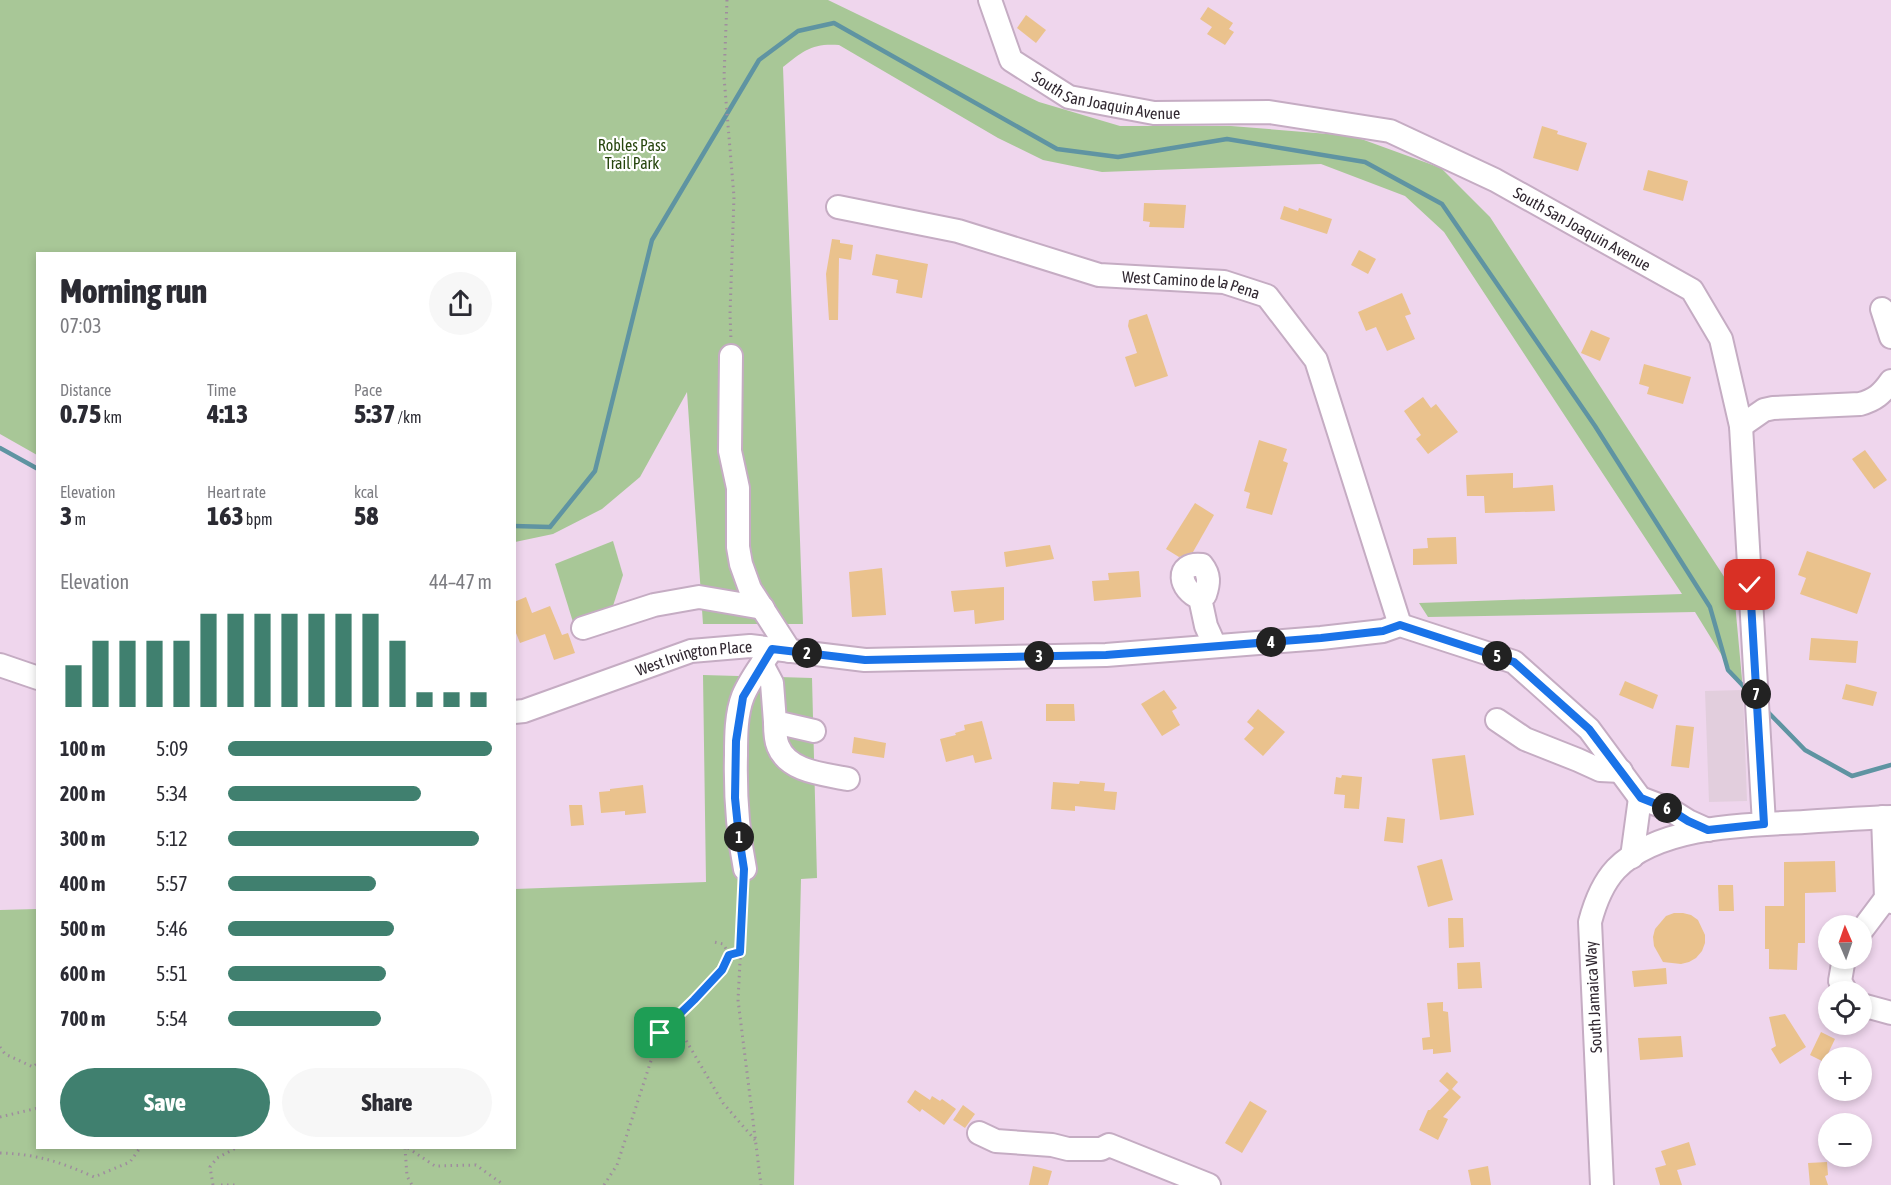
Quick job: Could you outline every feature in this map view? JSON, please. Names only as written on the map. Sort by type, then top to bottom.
[{"type":"street","name":"South San Joaquin Avenue","points":[[990,0],[1011,60],[1069,97],[1155,113],[1269,112],[1390,131],[1495,180],[1692,290],[1721,339],[1741,426],[1764,824]]},
{"type":"street","name":"West Camino de la Pena","points":[[837,207],[958,231],[1099,275],[1224,282],[1267,296],[1316,360],[1400,625]]},
{"type":"street","points":[[1882,309],[1891,337]]},
{"type":"street","points":[[731,356],[730,451],[738,488],[738,547],[750,589],[763,608],[775,655],[772,683],[777,745],[789,761],[814,772],[848,779]]},
{"type":"street","points":[[1741,426],[1764,410],[1773,408],[1860,404],[1873,400],[1884,392],[1891,381]]},
{"type":"street","points":[[583,628],[654,604],[699,597],[763,608]]},
{"type":"street","points":[[1200,598],[1206,626],[1215,646]]},
{"type":"street","points":[[1400,625],[1514,662],[1589,729],[1641,798],[1669,809],[1708,830],[1764,824],[1887,817],[1888,900],[1872,918]]},
{"type":"street","name":"West Irvington Place","points":[[516,712],[524,711],[691,651],[750,646],[775,655],[865,660],[1106,655],[1383,631],[1400,625]]},
{"type":"street","points":[[744,869],[735,798],[736,741],[743,697],[775,655]]},
{"type":"street","points":[[0,665],[36,677]]},
{"type":"street","points":[[1497,720],[1525,739],[1600,770],[1621,771]]},
{"type":"street","points":[[774,722],[814,731]]},
{"type":"street","points":[[1632,857],[1641,798]]},
{"type":"street","name":"South Jamaica Way","points":[[1602,1185],[1590,922],[1596,900],[1616,869],[1632,857],[1661,841],[1708,830]]},
{"type":"street","points":[[1872,1008],[1891,1013]]},
{"type":"street","points":[[979,1133],[996,1141],[1068,1149],[1101,1149],[1109,1145],[1209,1185]]},
{"type":"path","points":[[727,0],[724,77],[734,197],[729,314],[731,356]]},
{"type":"path","points":[[744,869],[738,1000],[761,1185]]},
{"type":"path","points":[[714,942],[723,944],[729,955]]},
{"type":"path","points":[[604,1185],[617,1165],[660,1033],[722,970],[729,955],[740,952]]},
{"type":"path","points":[[674,1020],[723,1103],[756,1141]]},
{"type":"path","points":[[0,1047],[5,1054],[33,1066],[36,1065]]},
{"type":"path","points":[[0,1117],[36,1108]]},
{"type":"path","points":[[0,1153],[40,1156],[64,1163],[94,1177],[130,1162],[139,1149]]},
{"type":"path","points":[[213,1185],[210,1167],[217,1158],[234,1149]]},
{"type":"path","points":[[407,1149],[407,1176],[412,1185]]},
{"type":"path","points":[[409,1149],[435,1166],[476,1165],[504,1185]]},
{"type":"path","points":[[221,1185],[237,1185]]},
{"type":"shaded area","points":[[1743,690],[1747,801],[1709,802],[1705,691]]},
{"type":"green space","name":"Robles Pass Trail Park","points":[[0,0],[828,0],[1039,102],[1120,126],[1231,126],[1353,136],[1441,168],[1490,217],[1734,592],[1743,690],[1695,612],[1428,617],[1419,603],[1682,594],[1444,232],[1405,196],[1321,164],[1102,172],[1043,160],[998,138],[839,45],[822,45],[808,49],[783,67],[803,624],[703,624],[687,392],[640,477],[602,509],[553,534],[516,542],[516,252],[36,252],[36,454],[0,434]]},
{"type":"green space","points":[[613,541],[623,575],[612,609],[573,622],[555,564]]},
{"type":"green space","points":[[703,675],[812,678],[817,878],[801,879],[794,1185],[0,1185],[0,910],[36,909],[36,1149],[516,1149],[516,889],[706,882]]},
{"type":"building","points":[[1208,7],[1233,23],[1229,29],[1234,32],[1225,45],[1207,34],[1212,27],[1200,19]]},
{"type":"building","points":[[1026,15],[1046,30],[1036,43],[1017,28]]},
{"type":"building","points":[[1542,126],[1558,131],[1557,134],[1587,143],[1578,171],[1533,158]]},
{"type":"building","points":[[1648,170],[1688,181],[1683,201],[1643,190]]},
{"type":"building","points":[[1144,203],[1186,205],[1184,228],[1149,227],[1150,222],[1143,221]]},
{"type":"building","points":[[1284,206],[1298,211],[1299,208],[1332,219],[1327,234],[1280,219]]},
{"type":"building","points":[[832,239],[853,245],[851,260],[839,258],[838,320],[829,320],[826,274]]},
{"type":"building","points":[[1359,250],[1376,259],[1368,274],[1351,265]]},
{"type":"building","points":[[876,254],[928,264],[922,298],[896,293],[898,280],[872,275]]},
{"type":"building","points":[[1402,293],[1411,314],[1405,316],[1415,339],[1387,351],[1376,327],[1366,331],[1358,312]]},
{"type":"building","points":[[1147,314],[1168,376],[1135,387],[1125,357],[1137,353],[1128,326],[1129,320]]},
{"type":"building","points":[[1591,330],[1610,338],[1600,361],[1581,353]]},
{"type":"building","points":[[1644,364],[1691,377],[1683,404],[1647,394],[1649,387],[1639,384]]},
{"type":"building","points":[[1423,397],[1431,408],[1436,404],[1458,432],[1428,454],[1416,439],[1421,435],[1404,411]]},
{"type":"building","points":[[1259,440],[1287,449],[1283,461],[1288,463],[1272,515],[1246,508],[1250,493],[1244,491]]},
{"type":"building","points":[[1865,450],[1887,480],[1874,489],[1852,459]]},
{"type":"building","points":[[1513,473],[1513,488],[1553,485],[1555,511],[1485,513],[1484,496],[1467,496],[1466,475]]},
{"type":"building","points":[[1195,503],[1214,515],[1193,552],[1179,557],[1166,549]]},
{"type":"building","points":[[1456,537],[1457,564],[1413,565],[1413,549],[1428,548],[1427,538]]},
{"type":"building","points":[[1050,545],[1054,559],[1006,567],[1004,552]]},
{"type":"building","points":[[1807,551],[1871,573],[1857,614],[1800,594],[1806,578],[1798,575]]},
{"type":"building","points":[[882,568],[886,615],[852,617],[849,572]]},
{"type":"building","points":[[1139,571],[1141,597],[1094,601],[1092,581],[1109,580],[1108,573]]},
{"type":"building","points":[[1004,587],[1004,620],[975,624],[974,610],[954,612],[951,591]]},
{"type":"building","points":[[526,597],[532,613],[550,606],[562,635],[568,633],[575,653],[554,660],[545,634],[520,643],[516,633],[516,601]]},
{"type":"building","points":[[1811,638],[1858,641],[1856,663],[1809,660]]},
{"type":"building","points":[[1625,681],[1658,695],[1653,709],[1619,695]]},
{"type":"building","points":[[1846,684],[1877,692],[1873,706],[1842,699]]},
{"type":"building","points":[[1164,690],[1177,708],[1172,711],[1180,725],[1162,736],[1141,704]]},
{"type":"building","points":[[1046,704],[1074,704],[1075,721],[1046,721]]},
{"type":"building","points":[[1258,709],[1285,732],[1263,756],[1244,739],[1254,728],[1247,722]]},
{"type":"building","points":[[982,721],[992,759],[975,763],[973,755],[946,762],[940,739],[965,730],[964,725]]},
{"type":"building","points":[[1676,725],[1694,727],[1689,768],[1671,766]]},
{"type":"building","points":[[854,737],[886,743],[884,758],[852,753]]},
{"type":"building","points":[[1465,755],[1474,815],[1440,820],[1432,759]]},
{"type":"building","points":[[1342,775],[1362,777],[1359,809],[1344,808],[1345,795],[1334,794],[1336,777],[1341,778]]},
{"type":"building","points":[[1080,781],[1105,783],[1104,791],[1117,792],[1115,810],[1075,806],[1075,811],[1051,809],[1053,782],[1079,784]]},
{"type":"building","points":[[643,785],[646,813],[625,815],[625,811],[601,813],[599,792]]},
{"type":"building","points":[[569,805],[582,805],[584,825],[571,826]]},
{"type":"building","points":[[1387,817],[1405,819],[1403,843],[1384,841]]},
{"type":"building","points":[[1442,859],[1453,900],[1428,907],[1417,866]]},
{"type":"building","points":[[1835,861],[1836,892],[1805,893],[1805,943],[1798,943],[1797,970],[1769,969],[1769,949],[1765,949],[1765,906],[1784,906],[1784,862]]},
{"type":"building","points":[[1718,885],[1733,885],[1734,911],[1719,911]]},
{"type":"building","points":[[1674,913],[1691,915],[1698,920],[1705,935],[1702,951],[1696,958],[1681,964],[1663,962],[1654,946],[1655,929],[1666,916]]},
{"type":"building","points":[[1448,918],[1463,918],[1464,947],[1449,948]]},
{"type":"building","points":[[1480,962],[1482,988],[1458,989],[1457,963]]},
{"type":"building","points":[[1666,968],[1667,984],[1634,987],[1632,971]]},
{"type":"building","points":[[1443,1002],[1443,1011],[1448,1012],[1451,1052],[1433,1054],[1433,1049],[1423,1050],[1422,1038],[1430,1037],[1427,1003]]},
{"type":"building","points":[[1785,1014],[1806,1047],[1780,1064],[1771,1049],[1776,1046],[1769,1017]]},
{"type":"building","points":[[1820,1035],[1827,1035],[1835,1039],[1831,1047],[1818,1047],[1818,1059],[1810,1055]]},
{"type":"building","points":[[1681,1036],[1683,1057],[1640,1060],[1638,1038]]},
{"type":"building","points":[[1447,1072],[1458,1082],[1452,1089],[1461,1097],[1443,1117],[1448,1119],[1438,1140],[1419,1130],[1428,1110],[1449,1090],[1439,1081]]},
{"type":"building","points":[[915,1090],[930,1100],[932,1096],[940,1101],[942,1099],[956,1109],[944,1125],[922,1109],[920,1112],[907,1102]]},
{"type":"building","points":[[1250,1101],[1267,1111],[1242,1153],[1225,1143]]},
{"type":"building","points":[[963,1105],[975,1114],[965,1128],[953,1120]]},
{"type":"building","points":[[1689,1142],[1696,1165],[1677,1170],[1682,1185],[1660,1185],[1655,1168],[1666,1165],[1661,1151]]},
{"type":"building","points":[[1818,1162],[1818,1167],[1827,1167],[1828,1175],[1825,1176],[1828,1185],[1810,1185],[1808,1163]]},
{"type":"building","points":[[1033,1166],[1052,1171],[1048,1185],[1029,1185]]},
{"type":"building","points":[[1488,1166],[1491,1185],[1471,1185],[1468,1170]]},
{"type":"waterway","points":[[516,526],[550,527],[595,471],[652,240],[759,60],[798,31],[834,23],[1057,149],[1118,157],[1227,139],[1365,162],[1442,204],[1595,426],[1710,607],[1728,670],[1749,692]]},
{"type":"waterway","points":[[0,448],[36,468]]},
{"type":"waterway","points":[[1765,709],[1805,750],[1852,776],[1891,765]]},
{"type":"route","points":[[660,1033],[722,970],[729,955],[740,952],[744,869],[735,798],[738,719],[743,697],[772,649],[865,660],[1106,655],[1321,638],[1383,631],[1400,625],[1514,662],[1589,729],[1641,798],[1669,809],[1708,830],[1764,824],[1750,585]]}]
